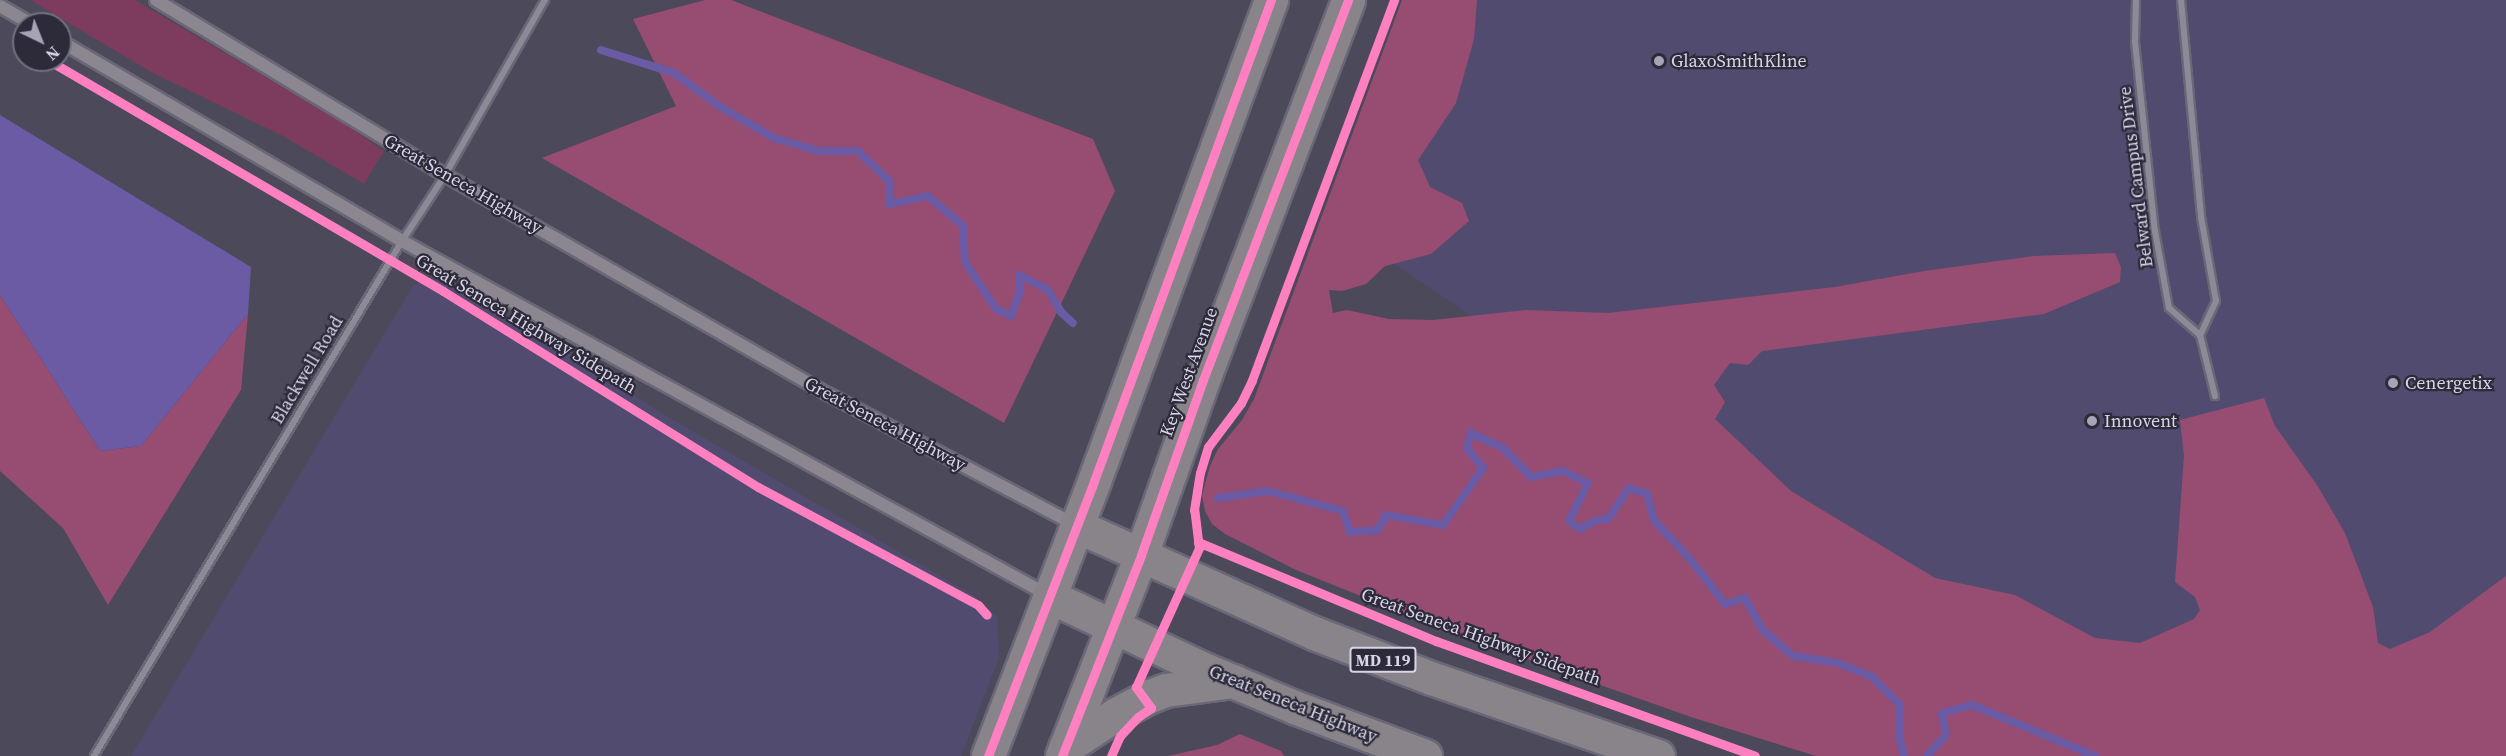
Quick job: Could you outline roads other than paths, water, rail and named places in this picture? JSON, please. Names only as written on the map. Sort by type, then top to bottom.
[{"type":"main road","name":"Great Seneca Highway","points":[[156,0],[445,175],[828,394],[1077,526],[1314,633],[1410,670],[1658,756]]},
{"type":"main road","points":[[988,756],[1077,526],[1270,0]]},
{"type":"main road","name":"Key West Avenue","points":[[1063,752],[1141,555],[1203,380],[1348,0]]},
{"type":"main road","name":"Great Seneca Highway","points":[[72,48],[402,241],[1049,596],[1233,681],[1425,756]]},
{"type":"main road","points":[[1063,752],[1116,714],[1166,690],[1233,681]]},
{"type":"street","name":"Blackwell Road","points":[[94,756],[402,241],[445,175],[545,0]]},
{"type":"street","name":"Belward Campus Drive","points":[[2136,0],[2135,42],[2152,207],[2169,308],[2200,335]]},
{"type":"street","points":[[2181,0],[2201,217],[2216,301],[2200,335],[2215,396]]},
{"type":"waterway","points":[[601,50],[674,73],[719,106],[774,138],[819,151],[858,151],[889,181],[890,204],[928,196],[963,226],[965,262],[996,309],[1011,316],[1019,294],[1019,275],[1048,290],[1061,312],[1073,323]]},
{"type":"waterway","points":[[1218,498],[1268,491],[1343,511],[1350,532],[1378,530],[1386,515],[1443,525],[1483,468],[1467,448],[1471,433],[1503,448],[1531,477],[1563,471],[1588,483],[1569,521],[1580,529],[1597,520],[1608,519],[1629,488],[1647,494],[1654,520],[1690,559],[1725,604],[1745,598],[1763,630],[1793,656],[1838,663],[1871,676],[1899,704],[1899,735],[1904,756]]},
{"type":"waterway","points":[[1927,756],[1946,735],[1942,713],[1972,705],[2095,756]]},
{"type":"place","name":"GlaxoSmithKline","points":[[1659,61]]},
{"type":"place","name":"Cenergetix","points":[[2393,383]]},
{"type":"place","name":"Innovent","points":[[2092,421]]}]
